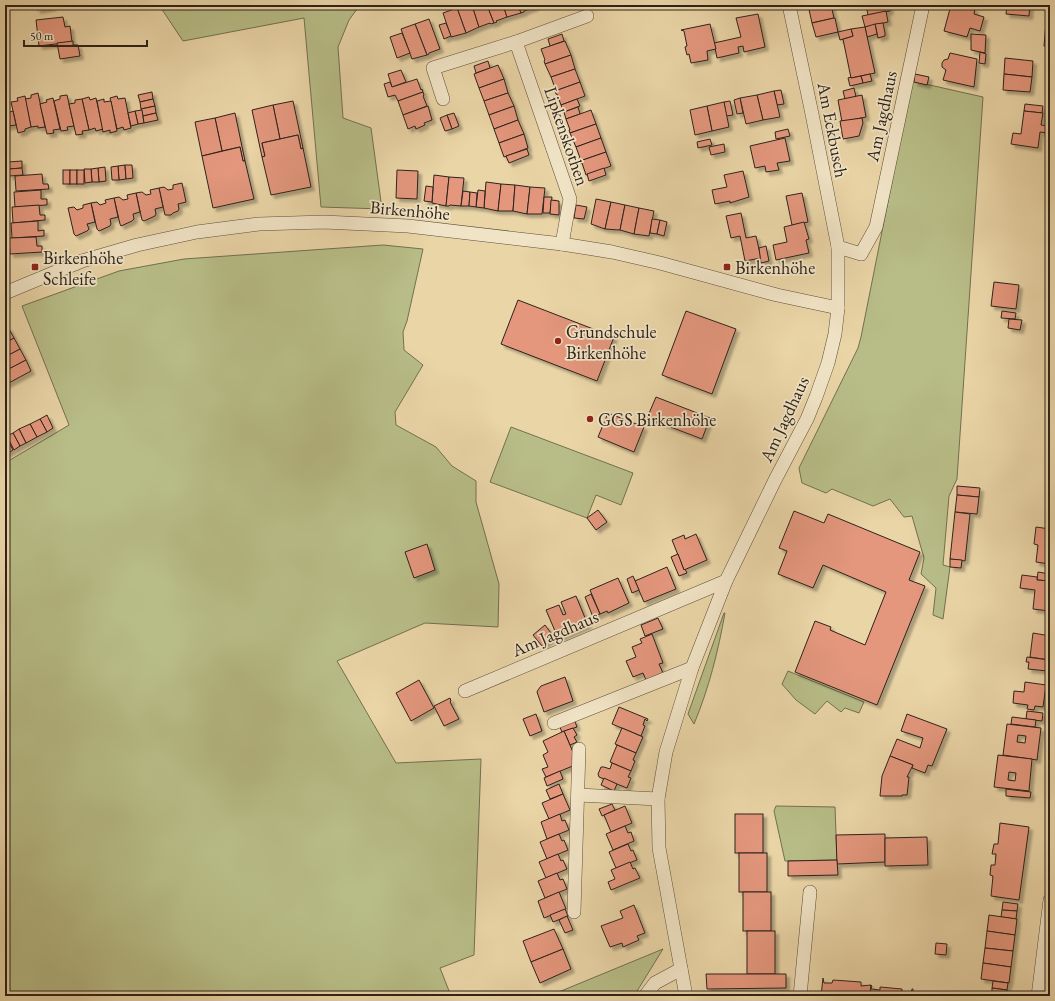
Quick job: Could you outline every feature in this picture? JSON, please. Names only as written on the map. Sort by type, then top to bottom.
[{"type":"street","name":"Am Eckbusch","points":[[789,5],[838,247],[839,262]]},
{"type":"street","name":"Am Jagdhaus","points":[[838,247],[861,254],[876,227],[923,5]]},
{"type":"street","points":[[443,98],[434,68],[516,42],[587,16]]},
{"type":"street","name":"Lipkenskothen","points":[[516,42],[570,199],[562,244]]},
{"type":"street","name":"Birkenhöhe","points":[[5,294],[82,261],[137,245],[197,232],[259,224],[324,222],[408,226],[562,244],[612,252],[667,265],[777,295],[838,308]]},
{"type":"street","name":"Am Jagdhaus","points":[[686,996],[660,848],[658,799],[666,752],[692,668],[726,581],[810,412],[828,363],[835,334],[838,308],[839,262]]},
{"type":"street","name":"Am Jagdhaus","points":[[465,691],[726,581]]},
{"type":"street","points":[[554,723],[692,668]]},
{"type":"street","points":[[574,912],[580,748]]},
{"type":"street","points":[[578,795],[658,799]]},
{"type":"street","points":[[800,996],[810,892]]},
{"type":"street","points":[[1038,996],[1050,900]]},
{"type":"street","points":[[645,996],[655,983],[681,969]]},
{"type":"green space","points":[[159,5],[360,5],[349,20],[338,47],[343,118],[371,128],[382,209],[321,207],[304,18],[183,41]]},
{"type":"green space","points":[[912,81],[983,97],[957,479],[949,496],[943,565],[950,567],[943,619],[933,615],[936,588],[921,574],[924,558],[912,516],[904,517],[890,499],[873,506],[832,489],[826,493],[802,483],[799,468],[858,348]]},
{"type":"green space","points":[[383,245],[423,249],[407,321],[403,332],[404,350],[423,365],[395,412],[396,425],[436,447],[452,466],[476,481],[476,502],[499,584],[498,627],[425,623],[337,661],[396,763],[481,759],[474,955],[440,968],[451,996],[5,996],[5,463],[69,425],[22,306],[119,271],[184,259]]},
{"type":"green space","points":[[511,427],[633,473],[621,505],[596,495],[587,518],[490,482]]},
{"type":"green space","points":[[724,613],[716,656],[704,697],[694,724],[688,714]]},
{"type":"green space","points":[[788,671],[864,702],[859,713],[845,708],[841,712],[827,701],[815,714],[796,700],[782,684]]},
{"type":"green space","points":[[776,806],[835,807],[837,860],[785,861],[774,811]]},
{"type":"green space","points":[[663,949],[634,996],[549,996]]},
{"type":"building","points":[[36,5],[53,5],[53,7],[37,10]]},
{"type":"building","points":[[465,5],[472,5],[479,27],[466,33],[457,8]]},
{"type":"building","points":[[472,5],[487,5],[494,23],[479,27]]},
{"type":"building","points":[[487,5],[503,5],[507,17],[494,23]]},
{"type":"building","points":[[503,5],[518,5],[521,13],[507,17]]},
{"type":"building","points":[[518,5],[534,5],[535,7],[521,13]]},
{"type":"building","points":[[808,5],[831,5],[834,18],[812,23]]},
{"type":"building","points":[[866,5],[889,5],[890,11],[868,15]]},
{"type":"building","points":[[951,5],[960,5],[975,9],[974,14],[984,17],[980,31],[970,28],[967,37],[944,31]]},
{"type":"building","points":[[1007,5],[1030,5],[1029,16],[1006,14]]},
{"type":"building","points":[[457,8],[466,33],[451,37],[443,13]]},
{"type":"building","points":[[886,11],[888,22],[865,27],[862,16]]},
{"type":"building","points":[[1047,11],[1050,12],[1050,46],[1044,46]]},
{"type":"building","points":[[758,14],[765,47],[744,52],[743,46],[738,47],[739,53],[717,58],[714,43],[741,37],[736,18]]},
{"type":"building","points":[[63,17],[65,27],[70,26],[72,42],[39,46],[36,20]]},
{"type":"building","points":[[835,18],[838,32],[816,37],[812,23]]},
{"type":"building","points":[[429,19],[440,49],[427,55],[415,24]]},
{"type":"building","points":[[446,23],[451,36],[444,39],[439,25]]},
{"type":"building","points":[[883,23],[885,36],[878,38],[875,24]]},
{"type":"building","points":[[415,24],[427,55],[412,59],[401,29]]},
{"type":"building","points":[[710,24],[716,49],[707,51],[708,60],[691,63],[689,54],[687,55],[685,47],[687,46],[684,31],[681,30]]},
{"type":"building","points":[[875,24],[877,34],[867,37],[865,27]]},
{"type":"building","points":[[865,27],[875,73],[851,78],[843,39],[853,36],[851,29]]},
{"type":"building","points":[[851,29],[853,36],[840,40],[838,32]]},
{"type":"building","points":[[402,33],[410,53],[397,58],[390,37]]},
{"type":"building","points":[[562,34],[564,41],[550,46],[548,39]]},
{"type":"building","points":[[971,34],[986,35],[985,53],[971,50]]},
{"type":"building","points":[[73,41],[73,45],[78,45],[80,56],[60,59],[57,43]]},
{"type":"building","points":[[565,41],[571,55],[545,64],[541,49]]},
{"type":"building","points":[[980,52],[986,54],[985,64],[979,63]]},
{"type":"building","points":[[950,53],[977,59],[974,87],[943,80],[946,70],[942,67],[942,63],[944,60],[948,59]]},
{"type":"building","points":[[571,55],[575,69],[551,77],[545,64]]},
{"type":"building","points":[[1005,58],[1033,61],[1032,77],[1004,74]]},
{"type":"building","points":[[488,61],[490,68],[476,73],[474,66]]},
{"type":"building","points":[[498,65],[504,79],[479,88],[474,74]]},
{"type":"building","points":[[575,69],[580,82],[555,91],[551,77]]},
{"type":"building","points":[[401,70],[406,82],[392,87],[388,74]]},
{"type":"building","points":[[870,74],[872,81],[863,83],[861,76]]},
{"type":"building","points":[[915,74],[929,77],[927,85],[914,82]]},
{"type":"building","points":[[1004,74],[1032,77],[1030,92],[1003,90]]},
{"type":"building","points":[[861,76],[863,83],[850,86],[848,78]]},
{"type":"building","points":[[417,79],[423,92],[398,101],[395,95],[388,97],[384,84],[390,82],[392,87]]},
{"type":"building","points":[[504,79],[508,93],[484,101],[479,88]]},
{"type":"building","points":[[580,82],[585,96],[561,105],[555,91]]},
{"type":"building","points":[[854,88],[856,97],[845,99],[843,91]]},
{"type":"building","points":[[781,90],[784,104],[777,105],[774,91]]},
{"type":"building","points":[[774,91],[780,117],[763,120],[757,95]]},
{"type":"building","points":[[152,92],[153,99],[140,102],[138,95]]},
{"type":"building","points":[[423,92],[427,106],[403,115],[398,101]]},
{"type":"building","points":[[38,93],[45,127],[38,128],[38,126],[31,127],[25,99],[31,98],[31,95]]},
{"type":"building","points":[[508,93],[514,106],[489,115],[484,101]]},
{"type":"building","points":[[67,95],[74,126],[67,127],[68,130],[61,131],[54,101],[60,99],[60,96]]},
{"type":"building","points":[[757,95],[763,120],[746,124],[740,98]]},
{"type":"building","points":[[862,95],[866,117],[842,122],[838,100]]},
{"type":"building","points":[[25,96],[31,127],[18,133],[11,102],[18,101],[17,98]]},
{"type":"building","points":[[117,96],[118,99],[125,98],[131,128],[124,130],[123,127],[117,129],[110,98]]},
{"type":"building","points":[[89,97],[90,100],[96,98],[103,129],[96,131],[95,128],[89,130],[82,99]]},
{"type":"building","points":[[53,98],[60,129],[53,130],[54,133],[47,134],[40,104]]},
{"type":"building","points":[[740,98],[743,113],[737,114],[734,100]]},
{"type":"building","points":[[82,99],[89,130],[82,131],[83,134],[76,135],[69,104],[75,103],[75,100]]},
{"type":"building","points":[[104,99],[104,102],[111,101],[117,131],[110,133],[110,130],[103,132],[97,101]]},
{"type":"building","points":[[153,99],[155,106],[141,109],[140,102]]},
{"type":"building","points":[[577,99],[580,106],[564,112],[561,105]]},
{"type":"building","points":[[293,101],[303,148],[301,149],[298,135],[280,139],[273,105]]},
{"type":"building","points":[[730,101],[733,115],[726,116],[724,102]]},
{"type":"building","points":[[724,102],[729,127],[712,131],[707,106]]},
{"type":"building","points":[[1025,104],[1043,106],[1042,113],[1024,111]]},
{"type":"building","points":[[273,105],[280,139],[262,143],[265,156],[262,157],[252,110]]},
{"type":"building","points":[[155,106],[156,113],[143,116],[141,109]]},
{"type":"building","points":[[428,106],[432,120],[424,123],[425,125],[416,129],[415,126],[408,129],[403,115]]},
{"type":"building","points":[[514,106],[518,120],[494,129],[489,115]]},
{"type":"building","points":[[707,106],[712,131],[695,135],[690,110]]},
{"type":"building","points":[[578,107],[580,114],[566,119],[564,112]]},
{"type":"building","points":[[142,110],[144,123],[138,124],[135,111]]},
{"type":"building","points":[[591,110],[596,124],[570,133],[566,119]]},
{"type":"building","points":[[13,111],[16,125],[9,126],[7,113]]},
{"type":"building","points":[[135,111],[138,124],[131,126],[128,113]]},
{"type":"building","points":[[1024,111],[1043,113],[1041,125],[1049,126],[1048,133],[1040,132],[1038,148],[1011,144],[1013,133],[1021,134]]},
{"type":"building","points":[[5,113],[7,113],[9,126],[5,127]]},
{"type":"building","points":[[156,113],[158,120],[144,123],[143,116]]},
{"type":"building","points":[[235,113],[245,161],[243,161],[240,147],[222,151],[215,118]]},
{"type":"building","points":[[454,113],[459,126],[452,129],[447,115]]},
{"type":"building","points":[[447,115],[452,129],[445,131],[440,118]]},
{"type":"building","points":[[215,118],[222,151],[202,156],[195,122]]},
{"type":"building","points":[[862,118],[863,123],[859,136],[843,139],[840,121]]},
{"type":"building","points":[[518,120],[524,134],[499,143],[494,129]]},
{"type":"building","points":[[596,124],[601,138],[576,147],[570,133]]},
{"type":"building","points":[[788,129],[790,136],[776,139],[775,132]]},
{"type":"building","points":[[524,134],[528,148],[504,157],[499,143]]},
{"type":"building","points":[[298,135],[301,149],[303,148],[311,187],[271,195],[262,157],[265,156],[262,143]]},
{"type":"building","points":[[601,138],[606,152],[580,161],[576,147]]},
{"type":"building","points":[[785,138],[790,161],[777,163],[779,170],[766,172],[765,166],[755,168],[750,146]]},
{"type":"building","points":[[710,139],[712,145],[698,148],[697,142]]},
{"type":"building","points":[[724,144],[725,152],[711,155],[709,147]]},
{"type":"building","points":[[240,147],[254,199],[213,208],[202,156]]},
{"type":"building","points":[[527,149],[529,155],[509,163],[506,156]]},
{"type":"building","points":[[606,152],[611,166],[586,175],[580,161]]},
{"type":"building","points":[[22,161],[22,168],[9,169],[8,162]]},
{"type":"building","points":[[125,165],[126,179],[119,180],[118,166]]},
{"type":"building","points":[[125,165],[132,165],[133,178],[126,179]]},
{"type":"building","points":[[118,166],[119,180],[112,180],[111,167]]},
{"type":"building","points":[[105,167],[106,181],[99,182],[98,168]]},
{"type":"building","points":[[22,168],[23,175],[9,176],[9,169]]},
{"type":"building","points":[[98,168],[99,182],[92,182],[91,169]]},
{"type":"building","points":[[604,168],[606,175],[589,181],[587,174]]},
{"type":"building","points":[[84,169],[91,169],[92,182],[85,183]]},
{"type":"building","points":[[63,170],[70,170],[70,184],[63,184]]},
{"type":"building","points":[[70,170],[77,170],[77,184],[70,184]]},
{"type":"building","points":[[77,170],[84,170],[84,184],[77,184]]},
{"type":"building","points":[[397,170],[418,171],[417,199],[396,198]]},
{"type":"building","points":[[743,171],[749,197],[730,203],[730,201],[715,204],[712,190],[727,187],[724,175]]},
{"type":"building","points":[[42,174],[43,184],[48,184],[49,189],[16,191],[15,176]]},
{"type":"building","points":[[434,175],[449,177],[446,206],[432,203]]},
{"type":"building","points":[[449,177],[464,178],[461,206],[446,206]]},
{"type":"building","points":[[486,182],[501,184],[498,211],[484,208]]},
{"type":"building","points":[[182,183],[186,202],[178,204],[178,211],[171,215],[165,215],[159,188],[164,187],[168,190],[173,189],[173,185]]},
{"type":"building","points":[[501,184],[515,185],[513,211],[498,211]]},
{"type":"building","points":[[515,185],[530,187],[527,214],[513,211]]},
{"type":"building","points":[[426,186],[433,187],[432,202],[424,201]]},
{"type":"building","points":[[530,187],[545,188],[542,214],[527,214]]},
{"type":"building","points":[[159,188],[163,207],[155,209],[155,216],[144,221],[142,220],[136,193],[142,192],[146,195],[151,194],[150,190]]},
{"type":"building","points":[[41,190],[41,199],[47,199],[47,205],[15,207],[14,192]]},
{"type":"building","points":[[478,190],[485,191],[484,208],[476,207]]},
{"type":"building","points":[[463,191],[470,192],[469,206],[461,206]]},
{"type":"building","points":[[470,192],[477,193],[476,207],[469,206]]},
{"type":"building","points":[[136,193],[140,212],[133,214],[134,219],[132,221],[121,226],[114,198],[119,197],[123,200],[128,199],[127,195]]},
{"type":"building","points":[[802,193],[808,222],[792,225],[786,196]]},
{"type":"building","points":[[544,197],[552,197],[550,213],[543,213]]},
{"type":"building","points":[[114,198],[118,217],[110,219],[110,226],[99,231],[97,229],[91,203],[97,202],[100,205],[106,203],[105,200]]},
{"type":"building","points":[[596,199],[611,202],[605,229],[591,224]]},
{"type":"building","points":[[551,200],[559,201],[559,215],[550,214]]},
{"type":"building","points":[[611,202],[625,205],[620,230],[605,229]]},
{"type":"building","points":[[91,203],[95,222],[87,224],[89,229],[76,236],[74,234],[68,208],[74,207],[77,210],[83,208],[83,205]]},
{"type":"building","points":[[39,205],[40,215],[45,215],[45,220],[13,223],[12,207]]},
{"type":"building","points":[[576,205],[587,207],[584,219],[574,218]]},
{"type":"building","points":[[625,205],[639,208],[634,234],[620,230]]},
{"type":"building","points":[[639,208],[654,211],[649,236],[634,234]]},
{"type":"building","points":[[741,213],[746,238],[756,236],[761,258],[745,261],[740,236],[731,238],[726,216]]},
{"type":"building","points":[[652,219],[660,220],[657,234],[650,233]]},
{"type":"building","points":[[660,220],[667,222],[664,236],[657,234]]},
{"type":"building","points":[[38,221],[38,231],[44,230],[44,236],[12,238],[11,223]]},
{"type":"building","points":[[804,222],[809,239],[806,240],[809,253],[776,260],[773,245],[787,242],[784,227]]},
{"type":"building","points":[[36,237],[37,246],[42,246],[42,252],[10,254],[9,238]]},
{"type":"building","points":[[766,246],[769,261],[761,263],[759,248]]},
{"type":"building","points":[[994,282],[1019,285],[1016,309],[991,306]]},
{"type":"building","name":"Grundschule Birkenhöhe","points":[[518,300],[614,337],[597,381],[501,344]]},
{"type":"building","name":"Grundschule Birkenhöhe","points":[[686,311],[736,329],[712,394],[662,375]]},
{"type":"building","points":[[1002,311],[1016,313],[1015,319],[1001,318]]},
{"type":"building","points":[[1009,319],[1022,320],[1020,330],[1008,328]]},
{"type":"building","points":[[8,327],[14,338],[5,343],[5,329]]},
{"type":"building","points":[[14,338],[20,349],[5,357],[5,343]]},
{"type":"building","points":[[20,349],[26,360],[5,371],[5,357]]},
{"type":"building","points":[[26,360],[31,371],[5,385],[5,371]]},
{"type":"building","name":"Grundschule Birkenhöhe","points":[[656,397],[710,418],[702,439],[647,418]]},
{"type":"building","name":"Grundschule Birkenhöhe","points":[[608,413],[644,427],[634,452],[598,437]]},
{"type":"building","points":[[47,415],[53,428],[47,432],[40,419]]},
{"type":"building","points":[[40,419],[47,432],[37,437],[30,424]]},
{"type":"building","points":[[30,424],[37,437],[26,443],[19,429]]},
{"type":"building","points":[[19,429],[26,443],[20,446],[13,433]]},
{"type":"building","points":[[13,433],[20,446],[14,450],[7,436]]},
{"type":"building","points":[[6,437],[13,450],[7,454],[5,450]]},
{"type":"building","points":[[957,486],[980,488],[979,497],[957,495]]},
{"type":"building","points":[[957,495],[979,497],[977,514],[955,512]]},
{"type":"building","points":[[598,510],[607,522],[596,530],[587,518]]},
{"type":"building","points":[[794,511],[824,523],[828,514],[920,552],[909,580],[925,586],[877,705],[795,672],[815,621],[831,627],[830,630],[865,645],[886,592],[823,565],[813,588],[778,574],[787,551],[779,548]]},
{"type":"building","points":[[955,512],[970,514],[965,561],[950,559]]},
{"type":"building","points":[[1036,527],[1050,529],[1050,564],[1036,562],[1038,545],[1034,544]]},
{"type":"building","points":[[696,534],[707,560],[684,570],[672,540],[684,535],[685,539]]},
{"type":"building","points":[[427,544],[435,570],[414,578],[405,552]]},
{"type":"building","points":[[678,554],[684,570],[685,569],[687,573],[679,576],[671,557]]},
{"type":"building","points":[[950,559],[962,560],[961,568],[950,567]]},
{"type":"building","points":[[667,567],[676,589],[644,602],[635,581]]},
{"type":"building","points":[[1038,572],[1050,574],[1050,581],[1037,580]]},
{"type":"building","points":[[1022,575],[1037,577],[1037,580],[1050,581],[1050,611],[1033,609],[1035,590],[1020,588]]},
{"type":"building","points":[[633,576],[639,590],[632,593],[627,579]]},
{"type":"building","points":[[618,578],[629,603],[608,613],[607,611],[600,614],[590,590]]},
{"type":"building","points":[[591,594],[600,614],[593,617],[585,597]]},
{"type":"building","points":[[576,596],[588,625],[558,638],[546,610],[559,605],[563,615],[566,614],[561,602]]},
{"type":"building","points":[[658,618],[663,629],[645,636],[641,625]]},
{"type":"building","points":[[545,625],[554,637],[542,646],[533,635]]},
{"type":"building","points":[[1033,633],[1050,636],[1049,660],[1030,657]]},
{"type":"building","points":[[652,634],[663,663],[659,664],[663,673],[646,680],[643,673],[633,677],[626,661],[636,657],[632,647],[642,643],[640,639]]},
{"type":"building","points":[[1027,657],[1049,660],[1048,671],[1028,669],[1029,662],[1026,662]]},
{"type":"building","points":[[565,677],[573,701],[544,712],[537,692],[538,690],[541,686]]},
{"type":"building","points":[[419,680],[434,708],[411,721],[396,693]]},
{"type":"building","points":[[1025,682],[1046,685],[1043,707],[1035,706],[1034,710],[1027,709],[1028,705],[1013,703],[1014,691],[1024,692]]},
{"type":"building","points":[[450,698],[450,702],[459,719],[444,726],[434,706]]},
{"type":"building","points":[[619,707],[648,719],[647,721],[645,719],[643,725],[645,726],[641,736],[612,724]]},
{"type":"building","points":[[1027,711],[1043,713],[1042,721],[1026,719]]},
{"type":"building","points":[[536,714],[542,731],[530,736],[523,719]]},
{"type":"building","points":[[907,714],[947,729],[932,766],[928,765],[925,773],[912,768],[913,765],[890,756],[897,739],[920,748],[923,738],[901,731]]},
{"type":"building","points":[[1012,717],[1036,720],[1035,727],[1011,724]]},
{"type":"building","points":[[574,719],[577,727],[562,732],[559,725]]},
{"type":"building","points":[[1007,724],[1041,728],[1037,760],[1003,755]],"holes":[[[1018,735],[1026,736],[1025,743],[1017,742]]]},
{"type":"building","points":[[573,728],[577,735],[574,737],[577,742],[570,745],[564,731]]},
{"type":"building","points":[[622,728],[643,737],[636,753],[615,744]]},
{"type":"building","points":[[564,731],[575,757],[572,758],[575,765],[546,777],[542,769],[548,767],[543,755],[548,752],[543,741]]},
{"type":"building","points":[[617,745],[636,753],[631,771],[610,762]]},
{"type":"building","points":[[998,755],[1032,759],[1029,791],[994,787]],"holes":[[[1009,772],[1016,773],[1015,781],[1008,780]]]},
{"type":"building","points":[[890,756],[913,765],[907,777],[909,777],[907,795],[880,796],[882,776]]},
{"type":"building","points":[[612,763],[631,771],[628,777],[631,778],[627,788],[599,777],[598,774],[601,767],[610,769]]},
{"type":"building","points":[[560,771],[563,779],[547,786],[544,778]]},
{"type":"building","points":[[604,778],[617,784],[614,791],[601,785]]},
{"type":"building","points":[[559,784],[563,794],[550,799],[546,790]]},
{"type":"building","points":[[1006,789],[1031,792],[1030,798],[1006,796]]},
{"type":"building","points":[[563,794],[570,810],[549,819],[542,803]]},
{"type":"building","points":[[612,804],[615,810],[602,816],[599,809]]},
{"type":"building","points":[[625,806],[632,823],[611,832],[604,815]]},
{"type":"building","points":[[560,814],[562,821],[565,820],[569,830],[547,839],[541,822]]},
{"type":"building","points":[[735,814],[763,814],[763,853],[735,853]]},
{"type":"building","points":[[1000,823],[1029,827],[1019,900],[991,896],[993,876],[990,875],[991,865],[995,865],[996,854],[992,854],[994,844],[998,844]]},
{"type":"building","points":[[625,826],[628,833],[631,832],[634,841],[613,850],[606,834]]},
{"type":"building","points":[[559,834],[562,841],[564,840],[568,850],[547,859],[540,842]]},
{"type":"building","points":[[885,834],[885,862],[837,864],[836,835]]},
{"type":"building","points":[[927,837],[928,865],[885,866],[885,838]]},
{"type":"building","points":[[628,844],[631,851],[633,850],[637,860],[616,868],[609,852]]},
{"type":"building","points":[[739,853],[767,853],[767,892],[739,892]]},
{"type":"building","points":[[558,854],[561,861],[563,860],[567,869],[546,878],[539,862]]},
{"type":"building","points":[[837,860],[838,875],[788,876],[788,861]]},
{"type":"building","points":[[630,862],[640,878],[611,890],[608,882],[615,879],[611,870]]},
{"type":"building","points":[[557,873],[560,880],[563,879],[567,889],[545,898],[538,881]]},
{"type":"building","points":[[559,892],[566,909],[544,918],[538,901]]},
{"type":"building","points":[[743,892],[771,892],[771,931],[743,931]]},
{"type":"building","points":[[1003,902],[1018,904],[1017,911],[1002,910]]},
{"type":"building","points":[[634,905],[645,933],[637,936],[639,940],[623,947],[622,943],[610,947],[601,926],[623,918],[620,911]]},
{"type":"building","points":[[565,909],[568,916],[553,922],[550,915]]},
{"type":"building","points":[[1002,910],[1017,911],[1016,919],[1001,917]]},
{"type":"building","points":[[989,915],[1017,919],[1015,935],[987,931]]},
{"type":"building","points":[[567,916],[573,930],[565,933],[559,920]]},
{"type":"building","points":[[554,929],[563,949],[531,962],[523,941]]},
{"type":"building","points":[[747,931],[775,931],[775,974],[747,974]]},
{"type":"building","points":[[987,931],[1015,935],[1013,951],[985,948]]},
{"type":"building","points":[[936,943],[947,944],[946,955],[935,954]]},
{"type":"building","points":[[985,948],[1013,951],[1011,967],[983,963]]},
{"type":"building","points":[[563,949],[571,969],[540,983],[531,962]]},
{"type":"building","points":[[983,963],[1011,967],[1009,983],[981,979]]},
{"type":"building","points":[[706,974],[786,974],[786,988],[707,989]]},
{"type":"building","points":[[823,978],[824,983],[832,983],[833,980],[861,982],[861,986],[871,985],[870,996],[821,996]]},
{"type":"building","points":[[993,981],[1008,983],[1007,990],[992,988]]},
{"type":"building","points":[[871,985],[871,989],[880,990],[880,987],[902,989],[902,992],[911,993],[913,989],[913,996],[870,996]]},
{"type":"building","points":[[992,988],[1007,990],[1007,996],[992,995]]},
{"type":"place","name":"Birkenhöhe Schleife","points":[[35,267]]},
{"type":"place","name":"Birkenhöhe","points":[[727,267]]},
{"type":"place","name":"Grundschule Birkenhöhe","points":[[558,341]]},
{"type":"place","name":"GGS Birkenhöhe","points":[[590,419]]}]
